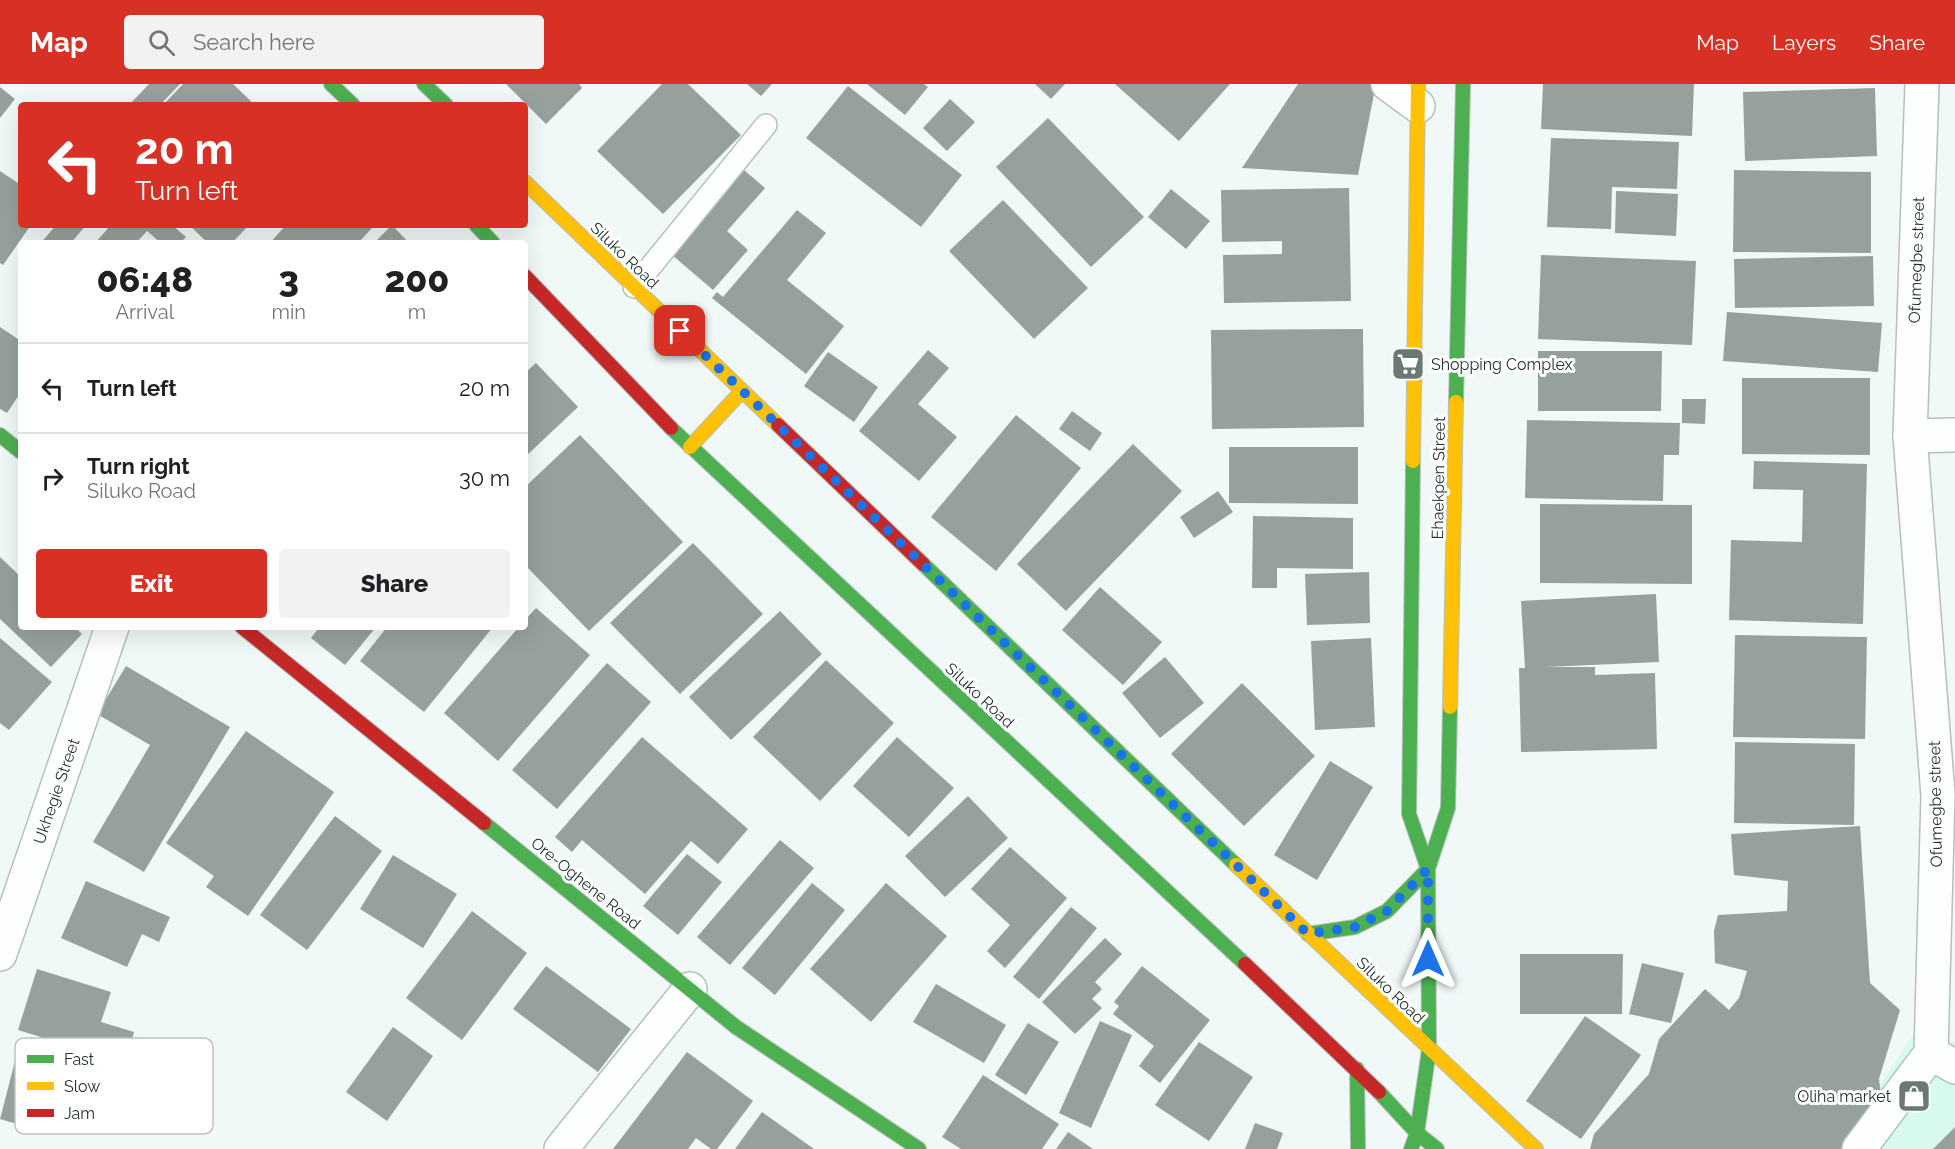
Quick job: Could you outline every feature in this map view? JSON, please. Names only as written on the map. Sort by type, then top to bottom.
[{"type":"main road","points":[[331,84],[350,102]]},
{"type":"main road","points":[[424,84],[443,102]]},
{"type":"main road","name":"Ehaekpen Street","points":[[1411,1149],[1418,1133],[1428,1050],[1428,869],[1448,808],[1463,84]]},
{"type":"main road","name":"Ehaekpen Street","points":[[1418,95],[1409,814],[1428,869]]},
{"type":"main road","name":"Siluko Road","points":[[528,185],[1428,1050],[1536,1149]]},
{"type":"main road","points":[[479,228],[490,240]]},
{"type":"main road","name":"Siluko Road","points":[[528,279],[690,447],[1357,1069],[1418,1133],[1437,1149]]},
{"type":"main road","points":[[690,447],[742,391]]},
{"type":"main road","points":[[0,435],[18,450]]},
{"type":"main road","name":"Ore-Oghene Road","points":[[246,630],[736,1027],[919,1149]]},
{"type":"main road","points":[[1308,934],[1355,927],[1387,911],[1428,869]]},
{"type":"main road","points":[[1357,1069],[1358,1149]]},
{"type":"street","points":[[1388,84],[1418,95]]},
{"type":"street","name":"Ofumegbe street","points":[[1859,1149],[1943,1060],[1946,796],[1910,436],[1922,84]]},
{"type":"street","points":[[1910,436],[1955,435]]},
{"type":"street","name":"Ukhegie Street","points":[[0,954],[110,630]]},
{"type":"street","points":[[561,1149],[690,989]]},
{"type":"lane","points":[[634,287],[766,124]]},
{"type":"shaded area","name":"Oliha market","points":[[1922,1022],[1955,1043],[1955,1149],[1837,1149]]},
{"type":"building","points":[[149,84],[180,84],[163,102],[132,102]]},
{"type":"building","points":[[183,84],[233,84],[252,102],[166,102]]},
{"type":"building","points":[[506,84],[579,84],[582,88],[546,124],[528,106],[528,102],[524,102]]},
{"type":"building","points":[[662,84],[688,84],[741,135],[663,214],[597,151]]},
{"type":"building","points":[[747,84],[772,84],[761,96]]},
{"type":"building","points":[[867,84],[924,84],[928,87],[905,115]]},
{"type":"building","points":[[1035,84],[1065,84],[1051,99]]},
{"type":"building","points":[[1115,84],[1230,84],[1179,141]]},
{"type":"building","points":[[1298,84],[1376,84],[1358,175],[1242,168]]},
{"type":"building","points":[[1543,84],[1694,84],[1692,136],[1541,129]]},
{"type":"building","points":[[848,86],[962,175],[921,227],[806,138]]},
{"type":"building","points":[[0,87],[15,99],[0,118]]},
{"type":"building","points":[[1875,88],[1877,156],[1745,161],[1743,92]]},
{"type":"building","points":[[950,99],[975,122],[947,151],[923,128]]},
{"type":"building","points":[[1048,118],[1144,217],[1091,267],[996,167]]},
{"type":"building","points":[[1551,138],[1679,142],[1677,189],[1612,187],[1611,229],[1547,227]]},
{"type":"building","points":[[744,170],[765,188],[727,231],[748,250],[713,290],[671,254]]},
{"type":"building","points":[[1734,170],[1871,172],[1871,253],[1733,252]]},
{"type":"building","points":[[0,171],[18,183],[18,228],[29,228],[20,240],[18,240],[18,244],[3,265],[0,263]]},
{"type":"building","points":[[1349,188],[1351,301],[1224,303],[1223,255],[1282,254],[1282,241],[1222,242],[1221,190]]},
{"type":"building","points":[[1171,189],[1210,221],[1186,249],[1148,217]]},
{"type":"building","points":[[1616,191],[1678,194],[1676,236],[1615,233]]},
{"type":"building","points":[[1003,200],[1088,288],[1034,339],[949,251]]},
{"type":"building","points":[[797,210],[826,233],[787,280],[844,326],[806,374],[712,298],[717,292],[723,297]]},
{"type":"building","points":[[54,228],[84,228],[74,240],[44,240]]},
{"type":"building","points":[[108,228],[176,228],[186,237],[183,240],[158,240],[147,231],[139,240],[98,240]]},
{"type":"building","points":[[192,228],[246,228],[235,240],[205,240]]},
{"type":"building","points":[[283,228],[372,228],[361,240],[273,240]]},
{"type":"building","points":[[389,228],[395,228],[406,240],[377,240]]},
{"type":"building","points":[[1541,255],[1696,261],[1692,345],[1538,339]]},
{"type":"building","points":[[1873,256],[1874,306],[1735,308],[1734,259]]},
{"type":"building","points":[[1727,312],[1882,323],[1878,372],[1723,361]]},
{"type":"building","points":[[0,327],[18,339],[18,396],[7,413],[0,409]]},
{"type":"building","points":[[1363,329],[1364,427],[1212,429],[1211,330]]},
{"type":"building","points":[[928,350],[949,368],[918,404],[957,437],[919,481],[859,431]]},
{"type":"building","points":[[1538,351],[1662,351],[1661,411],[1538,411]]},
{"type":"building","points":[[828,352],[878,387],[854,422],[804,386]]},
{"type":"building","points":[[536,363],[578,407],[528,454],[528,370]]},
{"type":"building","points":[[1742,378],[1870,378],[1870,455],[1742,454]]},
{"type":"building","points":[[1682,399],[1706,399],[1705,424],[1682,423]]},
{"type":"building","points":[[1072,411],[1102,433],[1090,451],[1059,429]]},
{"type":"building","points":[[1016,415],[1081,468],[996,571],[931,517]]},
{"type":"building","points":[[1527,420],[1680,423],[1679,455],[1664,455],[1663,501],[1525,498]]},
{"type":"building","points":[[580,435],[683,542],[589,631],[528,568],[528,484]]},
{"type":"building","points":[[1133,444],[1182,491],[1066,611],[1017,564]]},
{"type":"building","points":[[1229,447],[1358,447],[1358,504],[1229,503]]},
{"type":"building","points":[[1754,461],[1867,464],[1863,624],[1729,620],[1731,540],[1802,542],[1803,490],[1753,489]]},
{"type":"building","points":[[1218,491],[1233,512],[1194,538],[1180,517]]},
{"type":"building","points":[[1540,504],[1692,505],[1692,584],[1540,583]]},
{"type":"building","points":[[1253,516],[1353,518],[1353,569],[1277,568],[1277,588],[1252,588]]},
{"type":"building","points":[[693,543],[763,614],[680,694],[610,623]]},
{"type":"building","points":[[0,557],[18,574],[18,630],[78,630],[82,634],[51,667],[0,619]]},
{"type":"building","points":[[1369,572],[1370,623],[1307,625],[1305,574]]},
{"type":"building","points":[[1100,587],[1162,642],[1123,685],[1062,630]]},
{"type":"building","points":[[1656,594],[1659,662],[1546,667],[1595,667],[1595,675],[1655,673],[1657,749],[1521,752],[1519,668],[1525,668],[1521,601]]},
{"type":"building","points":[[536,608],[590,655],[498,761],[444,713],[516,630],[528,630],[528,617]]},
{"type":"building","points":[[780,611],[822,654],[731,740],[689,697]]},
{"type":"building","points":[[317,630],[374,630],[345,665],[311,638]]},
{"type":"building","points":[[385,630],[491,630],[424,712],[360,661]]},
{"type":"building","points":[[1735,635],[1867,637],[1865,739],[1733,737]]},
{"type":"building","points":[[0,638],[52,682],[9,730],[0,723]]},
{"type":"building","points":[[1371,638],[1375,727],[1315,730],[1311,641]]},
{"type":"building","points":[[1165,657],[1204,703],[1160,738],[1122,693]]},
{"type":"building","points":[[826,660],[894,723],[820,801],[753,737]]},
{"type":"building","points":[[607,663],[651,702],[557,809],[512,770]]},
{"type":"building","points":[[126,666],[230,727],[144,872],[93,842],[150,745],[97,714]]},
{"type":"building","points":[[1242,683],[1315,756],[1244,826],[1171,754]]},
{"type":"building","points":[[246,731],[334,792],[248,916],[206,887],[214,876],[166,843]]},
{"type":"building","points":[[642,737],[748,829],[718,864],[691,841],[645,894],[582,840],[572,852],[555,837]]},
{"type":"building","points":[[897,737],[954,788],[909,837],[853,786]]},
{"type":"building","points":[[1735,742],[1855,744],[1854,825],[1734,823]]},
{"type":"building","points":[[1330,761],[1373,787],[1317,880],[1274,855]]},
{"type":"building","points":[[968,796],[1008,838],[945,897],[905,856]]},
{"type":"building","points":[[335,816],[382,851],[307,950],[260,915]]},
{"type":"building","points":[[1860,826],[1870,983],[1900,1010],[1879,1079],[1882,1103],[1853,1149],[1590,1149],[1594,1134],[1649,1074],[1659,1039],[1705,989],[1729,1010],[1739,998],[1747,971],[1715,963],[1714,931],[1718,915],[1787,911],[1788,881],[1734,875],[1731,834]]},
{"type":"building","points":[[780,840],[814,868],[730,965],[697,937]]},
{"type":"building","points":[[1010,847],[1067,898],[1005,968],[987,951],[1010,925],[971,889]]},
{"type":"building","points":[[687,854],[722,882],[678,935],[643,906]]},
{"type":"building","points":[[393,855],[457,894],[423,948],[360,909]]},
{"type":"building","points":[[86,881],[170,917],[159,942],[142,934],[127,967],[61,938]]},
{"type":"building","points":[[812,883],[845,910],[775,995],[742,968]]},
{"type":"building","points":[[886,883],[947,936],[871,1022],[810,969]]},
{"type":"building","points":[[1071,907],[1097,928],[1039,999],[1013,977]]},
{"type":"building","points":[[472,911],[527,953],[462,1040],[406,998]]},
{"type":"building","points":[[1105,938],[1122,954],[1095,982],[1102,989],[1092,999],[1102,1008],[1075,1034],[1042,1002]]},
{"type":"building","points":[[1520,954],[1623,954],[1622,1014],[1520,1014]]},
{"type":"building","points":[[1642,963],[1684,973],[1671,1023],[1629,1014]]},
{"type":"building","points":[[546,966],[631,1029],[598,1072],[513,1009]]},
{"type":"building","points":[[1142,966],[1210,1020],[1160,1083],[1139,1066],[1154,1046],[1113,1014],[1119,1006],[1114,1002]]},
{"type":"building","points":[[37,969],[111,992],[101,1022],[134,1032],[132,1038],[44,1038],[18,1030]]},
{"type":"building","points":[[936,984],[1006,1025],[984,1063],[913,1022]]},
{"type":"building","points":[[1585,1016],[1641,1055],[1581,1139],[1526,1101]]},
{"type":"building","points":[[1100,1021],[1132,1035],[1091,1128],[1059,1113]]},
{"type":"building","points":[[1028,1023],[1059,1042],[1026,1095],[995,1075]]},
{"type":"building","points":[[393,1027],[433,1056],[387,1121],[346,1092]]},
{"type":"building","points":[[1199,1042],[1253,1077],[1209,1141],[1155,1105]]},
{"type":"building","points":[[687,1052],[753,1101],[717,1149],[711,1149],[696,1138],[688,1149],[613,1149]]},
{"type":"building","points":[[15,1061],[15,1123],[0,1119]]},
{"type":"building","points":[[983,1075],[1059,1124],[1042,1149],[961,1149],[942,1137]]},
{"type":"building","points":[[762,1112],[814,1149],[735,1149]]},
{"type":"building","points":[[1255,1123],[1283,1133],[1277,1149],[1245,1149]]},
{"type":"building","points":[[1955,1127],[1955,1149],[1933,1149]]},
{"type":"building","points":[[1068,1132],[1093,1149],[1056,1149]]},
{"type":"traffic: fast","points":[[331,84],[350,102]]},
{"type":"traffic: fast","points":[[424,84],[443,102]]},
{"type":"traffic: fast","points":[[1456,402],[1463,84]]},
{"type":"traffic: fast","points":[[479,228],[490,240]]},
{"type":"traffic: fast","points":[[671,428],[1245,964]]},
{"type":"traffic: fast","points":[[0,435],[18,450]]},
{"type":"traffic: fast","points":[[1413,461],[1409,814],[1428,869]]},
{"type":"traffic: fast","points":[[923,564],[1236,865]]},
{"type":"traffic: fast","points":[[1411,1149],[1417,1133],[1429,1050],[1428,869],[1448,808],[1450,707]]},
{"type":"traffic: fast","points":[[484,823],[736,1027],[919,1149]]},
{"type":"traffic: fast","points":[[1308,934],[1355,927],[1387,911],[1428,869]]},
{"type":"traffic: fast","points":[[1357,1069],[1358,1149]]},
{"type":"traffic: fast","points":[[1379,1092],[1417,1133],[1437,1149]]},
{"type":"traffic: slow","points":[[1413,461],[1418,84]]},
{"type":"traffic: slow","points":[[528,185],[778,425]]},
{"type":"traffic: slow","points":[[690,447],[742,391]]},
{"type":"traffic: slow","points":[[1450,707],[1456,402]]},
{"type":"traffic: slow","points":[[1236,865],[1536,1149]]},
{"type":"traffic: jam","points":[[528,279],[671,428]]},
{"type":"traffic: jam","points":[[778,425],[923,564]]},
{"type":"traffic: jam","points":[[246,630],[484,823]]},
{"type":"traffic: jam","points":[[1245,964],[1379,1092]]},
{"type":"place","name":"Shopping Complex","points":[[1408,364]]},
{"type":"place","name":"Oliha market","points":[[1914,1096]]},
{"type":"route","points":[[680,331],[1308,934],[1355,927],[1387,911],[1428,869],[1428,959]]}]
